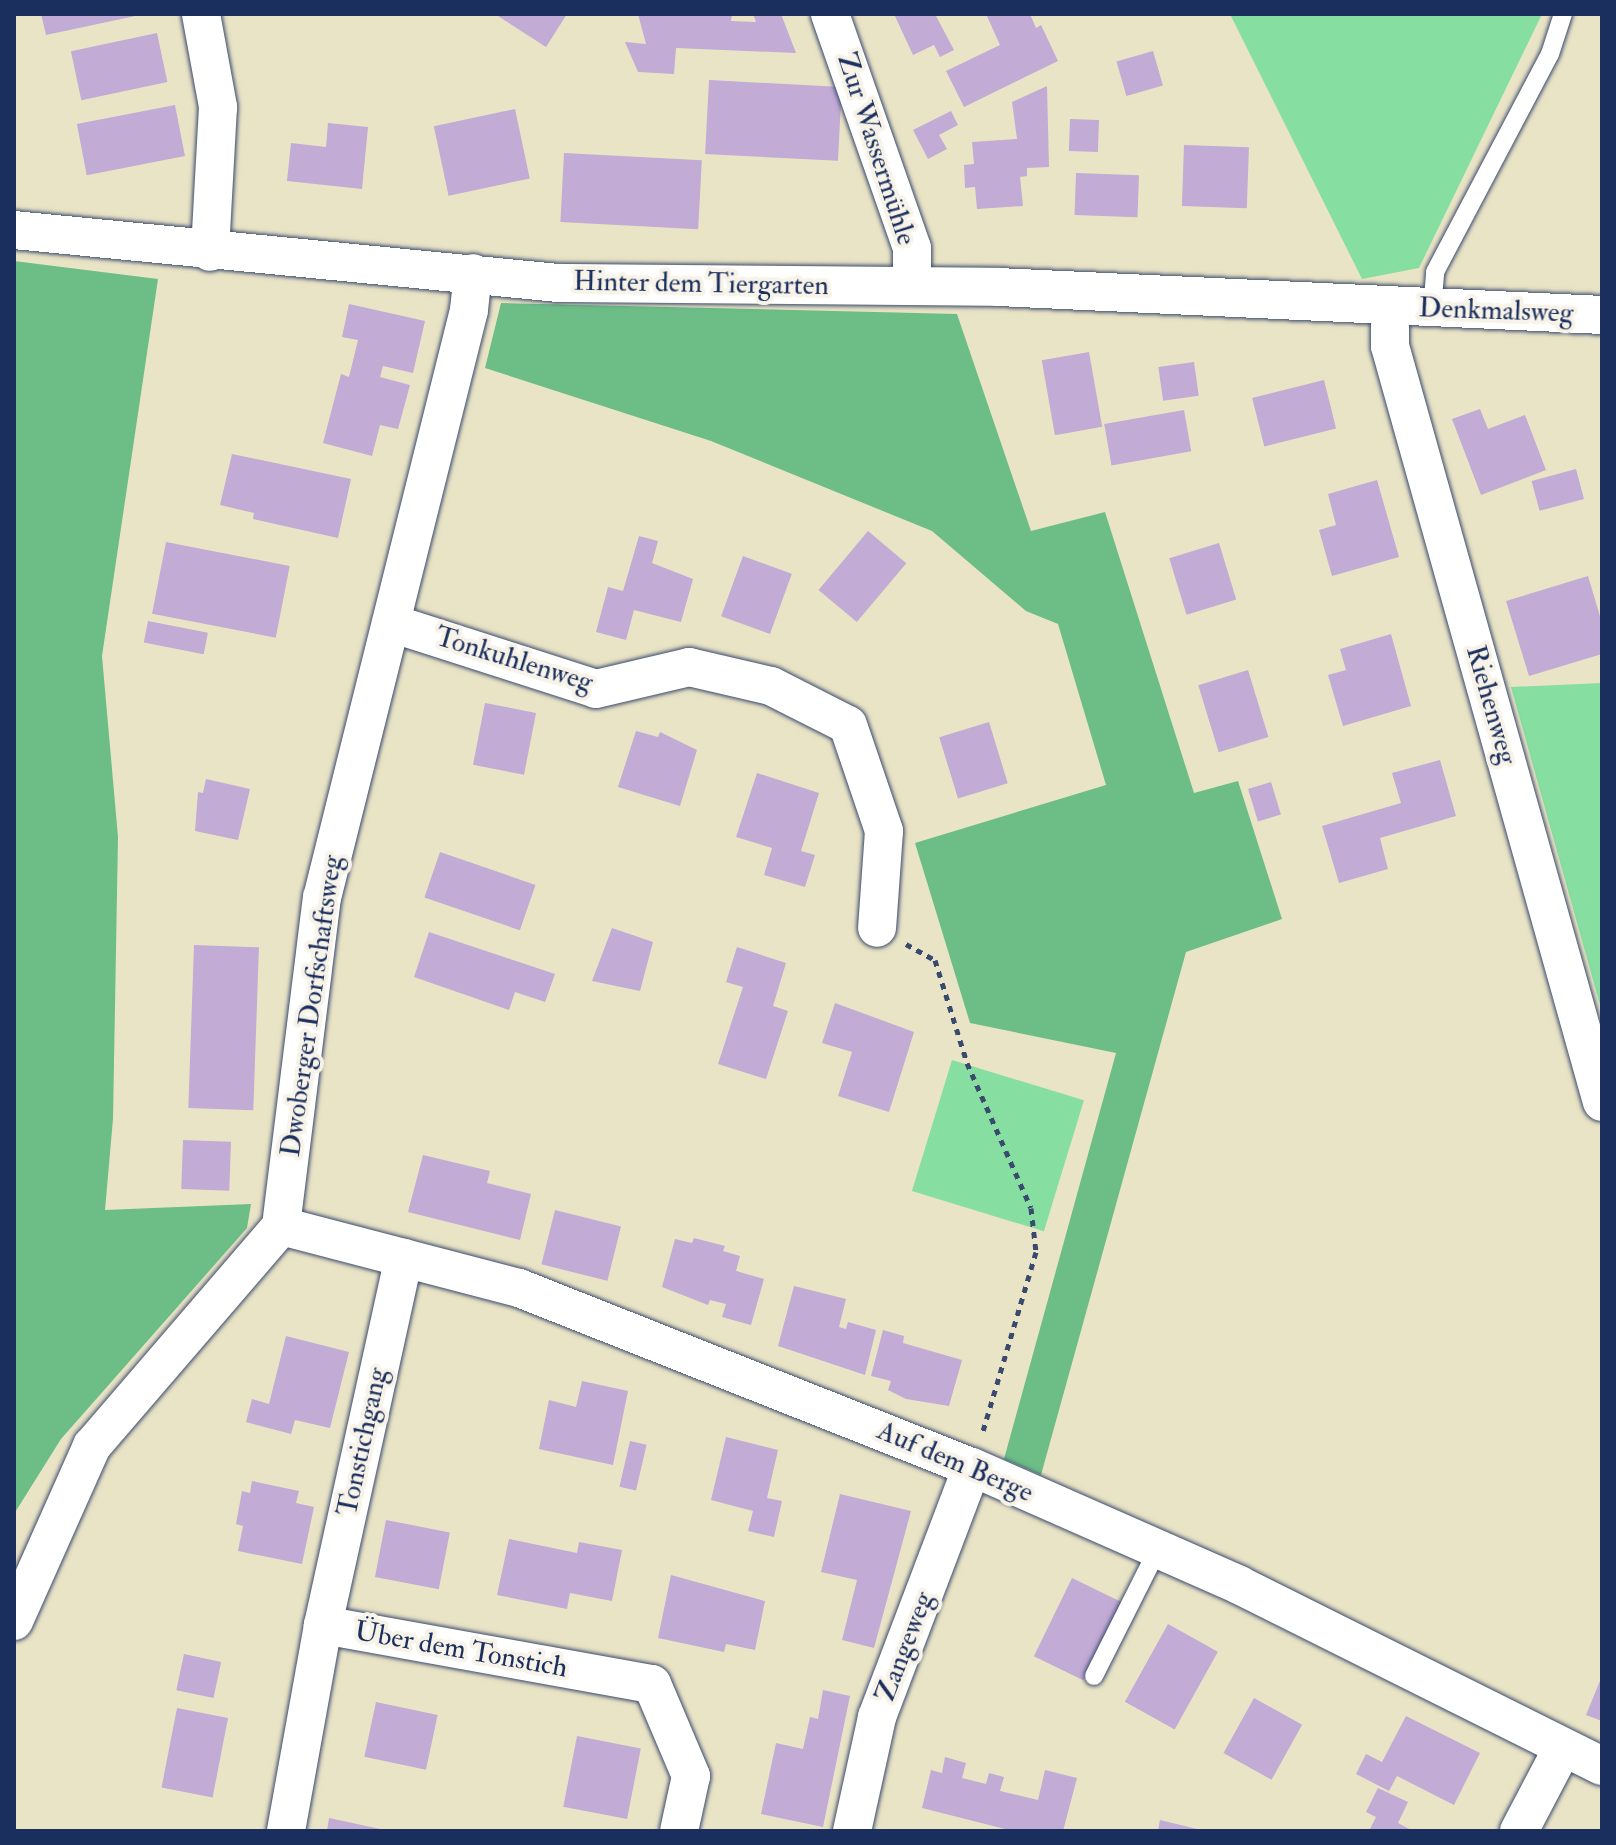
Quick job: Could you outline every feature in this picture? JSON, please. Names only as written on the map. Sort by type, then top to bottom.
[{"type":"street","points":[[201,14],[218,107],[210,252]]},
{"type":"street","name":"Zur Wassermühle","points":[[830,14],[912,248],[912,285]]},
{"type":"street","name":"Hinter dem Tiergarten","points":[[14,230],[210,252],[473,273],[558,283],[912,285],[1390,307]]},
{"type":"street","name":"Dwoberger Dorfschaftsweg","points":[[281,1226],[322,898],[469,310],[473,273]]},
{"type":"street","name":"Denkmalsweg","points":[[1390,307],[1602,315]]},
{"type":"street","name":"Riehenweg","points":[[1390,307],[1390,346],[1602,1102]]},
{"type":"street","name":"Tonkuhlenweg","points":[[391,623],[596,689],[689,667],[771,686],[848,725],[884,831],[877,928]]},
{"type":"street","points":[[14,1621],[92,1446],[281,1226]]},
{"type":"street","name":"Auf dem Berge","points":[[281,1226],[519,1288],[972,1467],[1239,1585],[1562,1749],[1602,1766]]},
{"type":"street","name":"Tonstichgang","points":[[323,1625],[404,1258]]},
{"type":"street","name":"Zangeweg","points":[[852,1831],[877,1717],[972,1467]]},
{"type":"street","name":"Über dem Tonstich","points":[[286,1831],[323,1625],[652,1684],[691,1776],[679,1831]]},
{"type":"street","points":[[1519,1831],[1562,1749]]},
{"type":"lane","points":[[1432,309],[1435,272],[1550,54],[1563,14]]},
{"type":"lane","points":[[1094,1676],[1158,1549]]},
{"type":"path","points":[[877,928],[935,960],[967,1063],[1031,1208],[1036,1252],[972,1467]]},
{"type":"green space","points":[[1230,14],[1542,14],[1419,268],[1362,279]]},
{"type":"green space","points":[[14,261],[158,279],[102,656],[118,837],[113,1119],[105,1210],[251,1204],[247,1228],[61,1439],[14,1514]]},
{"type":"green space","points":[[501,303],[957,314],[1031,531],[1105,512],[1194,793],[1238,781],[1282,919],[1186,952],[1041,1475],[1004,1459],[1116,1053],[970,1023],[915,843],[1106,785],[1058,624],[1026,611],[932,531],[711,441],[485,368]]},
{"type":"green space","points":[[1602,683],[1602,1012],[1511,687]]},
{"type":"green space","points":[[952,1060],[1084,1100],[1044,1231],[912,1191]]},
{"type":"building","points":[[41,14],[140,14],[140,15],[46,35]]},
{"type":"building","points":[[495,14],[567,14],[546,47]]},
{"type":"building","points":[[638,14],[732,15],[731,21],[756,22],[753,14],[781,14],[796,53],[676,48],[674,74],[638,72],[625,42],[646,44]]},
{"type":"building","points":[[894,14],[935,14],[954,50],[940,57],[934,45],[913,55]]},
{"type":"building","points":[[986,14],[1030,14],[1036,28],[1041,25],[1058,61],[964,107],[946,71],[1000,45]]},
{"type":"building","points":[[157,33],[167,82],[81,100],[71,51]]},
{"type":"building","points":[[1153,51],[1163,86],[1126,96],[1116,61]]},
{"type":"building","points":[[709,80],[842,87],[838,161],[705,154]]},
{"type":"building","points":[[1047,86],[1049,167],[1027,168],[1027,176],[1020,177],[1023,206],[977,209],[975,187],[965,188],[964,165],[974,164],[972,142],[1017,139],[1012,102]]},
{"type":"building","points":[[175,105],[185,156],[87,175],[77,124]]},
{"type":"building","points":[[515,109],[530,178],[449,196],[434,126]]},
{"type":"building","points":[[951,111],[958,125],[939,135],[947,149],[928,159],[913,130]]},
{"type":"building","points":[[1070,119],[1099,120],[1098,152],[1069,151]]},
{"type":"building","points":[[328,123],[368,127],[362,189],[287,181],[291,143],[326,147]]},
{"type":"building","points":[[1184,145],[1249,147],[1247,208],[1182,206]]},
{"type":"building","points":[[564,153],[702,160],[698,229],[560,222]]},
{"type":"building","points":[[1076,173],[1139,175],[1137,217],[1075,215]]},
{"type":"building","points":[[349,304],[425,321],[413,373],[383,366],[380,377],[410,385],[398,429],[380,425],[372,456],[323,443],[341,374],[349,377],[358,340],[342,337]]},
{"type":"building","points":[[1089,352],[1102,427],[1055,435],[1042,360]]},
{"type":"building","points":[[1194,362],[1199,396],[1163,401],[1158,367]]},
{"type":"building","points":[[1324,380],[1336,429],[1264,446],[1252,398]]},
{"type":"building","points":[[1480,409],[1488,429],[1525,415],[1546,470],[1481,495],[1452,419]]},
{"type":"building","points":[[1184,410],[1191,451],[1112,465],[1104,424]]},
{"type":"building","points":[[232,454],[351,479],[338,538],[253,519],[254,513],[220,505]]},
{"type":"building","points":[[1576,469],[1584,499],[1540,511],[1532,481]]},
{"type":"building","points":[[1377,480],[1399,557],[1332,576],[1319,530],[1336,525],[1328,494]]},
{"type":"building","points":[[868,531],[906,563],[857,622],[819,590]]},
{"type":"building","points":[[639,536],[658,541],[652,563],[693,579],[681,622],[634,610],[626,640],[596,632],[608,587],[623,591]]},
{"type":"building","points":[[166,542],[290,566],[276,638],[152,614]]},
{"type":"building","points":[[1219,543],[1236,599],[1187,615],[1169,558]]},
{"type":"building","points":[[743,556],[792,574],[770,634],[721,616]]},
{"type":"building","points":[[1588,576],[1602,623],[1602,654],[1529,676],[1506,601]]},
{"type":"building","points":[[148,621],[208,633],[204,654],[144,643]]},
{"type":"building","points":[[1391,634],[1411,706],[1343,726],[1328,675],[1346,670],[1340,649]]},
{"type":"building","points":[[1248,670],[1268,737],[1219,752],[1198,685]]},
{"type":"building","points":[[485,703],[536,713],[524,775],[473,765]]},
{"type":"building","points":[[989,722],[1008,783],[958,798],[939,737]]},
{"type":"building","points":[[636,731],[658,737],[660,732],[697,750],[680,806],[618,787]]},
{"type":"building","points":[[1440,760],[1456,816],[1380,838],[1388,869],[1339,883],[1322,826],[1401,803],[1392,773]]},
{"type":"building","points":[[757,773],[819,793],[801,851],[815,855],[805,887],[764,875],[772,848],[736,837]]},
{"type":"building","points":[[206,779],[250,789],[238,840],[195,831],[198,792],[203,793]]},
{"type":"building","points":[[1271,782],[1281,815],[1258,822],[1248,789]]},
{"type":"building","points":[[440,852],[535,885],[520,930],[424,897]]},
{"type":"building","points":[[612,928],[653,942],[640,991],[592,981]]},
{"type":"building","points":[[429,932],[555,974],[545,1002],[515,992],[509,1010],[414,977]]},
{"type":"building","points":[[194,945],[259,947],[253,1110],[188,1108]]},
{"type":"building","points":[[737,947],[786,963],[773,1006],[788,1011],[766,1079],[718,1064],[743,987],[726,982]]},
{"type":"building","points":[[835,1003],[914,1032],[889,1112],[838,1096],[852,1052],[822,1043]]},
{"type":"building","points":[[183,1140],[231,1142],[229,1191],[181,1189]]},
{"type":"building","points":[[423,1155],[490,1171],[487,1183],[531,1194],[520,1240],[408,1212]]},
{"type":"building","points":[[555,1210],[621,1226],[607,1281],[541,1264]]},
{"type":"building","points":[[694,1238],[725,1246],[723,1251],[740,1256],[736,1271],[764,1279],[751,1325],[722,1317],[726,1304],[710,1300],[708,1305],[662,1287],[675,1239],[692,1243]]},
{"type":"building","points":[[794,1286],[846,1299],[839,1327],[846,1329],[848,1322],[876,1330],[865,1375],[778,1346]]},
{"type":"building","points":[[883,1330],[904,1336],[903,1343],[962,1360],[949,1406],[906,1399],[888,1390],[891,1381],[871,1376]]},
{"type":"building","points":[[286,1336],[349,1352],[330,1428],[295,1420],[291,1434],[246,1422],[252,1399],[269,1404]]},
{"type":"building","points":[[582,1381],[628,1391],[613,1465],[539,1449],[549,1400],[576,1407]]},
{"type":"building","points":[[726,1437],[778,1450],[767,1498],[782,1501],[774,1537],[748,1531],[753,1511],[711,1500]]},
{"type":"building","points":[[630,1441],[647,1445],[636,1491],[619,1487]]},
{"type":"building","points":[[252,1481],[299,1491],[296,1503],[314,1507],[302,1564],[238,1551],[243,1526],[236,1524],[242,1491],[250,1493]]},
{"type":"building","points":[[840,1494],[911,1511],[874,1648],[842,1640],[857,1580],[821,1572]]},
{"type":"building","points":[[386,1520],[450,1532],[439,1589],[375,1577]]},
{"type":"building","points":[[509,1539],[577,1553],[579,1542],[622,1550],[612,1601],[570,1593],[567,1609],[497,1595]]},
{"type":"building","points":[[671,1575],[765,1601],[755,1650],[726,1644],[724,1652],[658,1638]]},
{"type":"building","points":[[1072,1578],[1121,1602],[1083,1680],[1034,1656]]},
{"type":"building","points":[[1168,1624],[1218,1652],[1175,1729],[1125,1702]]},
{"type":"building","points":[[184,1654],[221,1662],[213,1698],[176,1690]]},
{"type":"building","points":[[1602,1676],[1602,1721],[1586,1715]]},
{"type":"building","points":[[823,1690],[850,1696],[823,1827],[761,1814],[776,1743],[803,1749],[810,1717],[818,1719]]},
{"type":"building","points":[[1254,1698],[1302,1725],[1272,1780],[1223,1753]]},
{"type":"building","points":[[376,1702],[438,1715],[426,1770],[364,1757]]},
{"type":"building","points":[[177,1708],[228,1718],[213,1797],[162,1788]]},
{"type":"building","points":[[1406,1716],[1480,1753],[1454,1805],[1397,1776],[1389,1791],[1356,1774],[1366,1754],[1382,1762]]},
{"type":"building","points":[[577,1736],[641,1748],[627,1819],[563,1807]]},
{"type":"building","points":[[945,1757],[966,1763],[962,1778],[986,1784],[989,1773],[1004,1777],[1000,1791],[1038,1800],[1045,1770],[1077,1778],[1063,1831],[1013,1831],[922,1808],[931,1770],[942,1773]]},
{"type":"building","points":[[1378,1788],[1408,1802],[1398,1823],[1413,1831],[1369,1831],[1376,1817],[1366,1812]]},
{"type":"building","points":[[329,1818],[385,1830],[385,1831],[327,1831]]},
{"type":"building","points":[[1160,1820],[1201,1830],[1201,1831],[1158,1831]]}]
